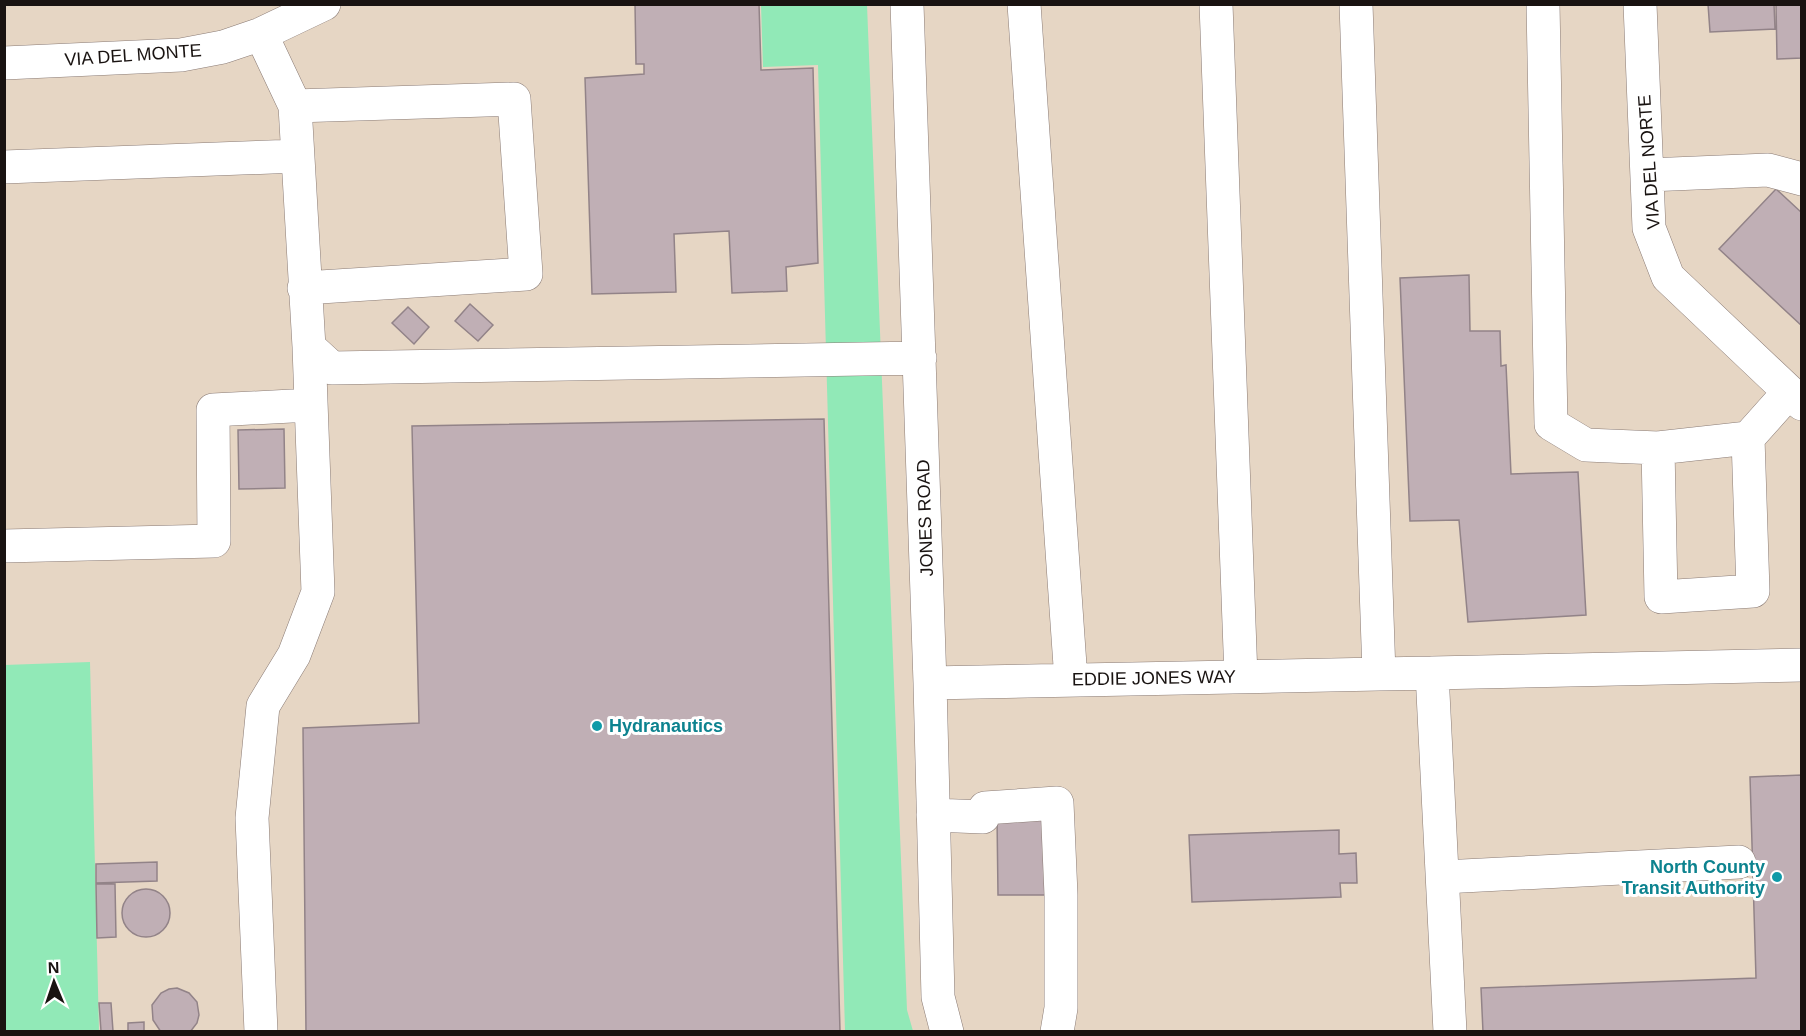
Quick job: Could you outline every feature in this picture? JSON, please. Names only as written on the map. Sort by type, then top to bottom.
[{"type":"street","name":"VIA DEL MONTE","points":[[4,63],[181,55],[223,47],[261,34],[324,4]]},
{"type":"street","name":"JONES ROAD","points":[[907,4],[920,358],[938,997],[947,1032]]},
{"type":"street","points":[[1024,4],[1071,680]]},
{"type":"street","points":[[1216,4],[1241,676]]},
{"type":"street","points":[[1356,4],[1379,674]]},
{"type":"street","points":[[1543,4],[1551,424],[1586,445],[1658,448],[1748,438],[1795,398]]},
{"type":"street","name":"VIA DEL NORTE","points":[[1640,4],[1649,228],[1668,277],[1795,398]]},
{"type":"street","points":[[261,34],[295,106],[309,347],[318,591],[294,655],[263,706],[252,818],[261,1032]]},
{"type":"street","points":[[295,106],[514,99],[526,274],[304,288]]},
{"type":"street","points":[[4,167],[297,156]]},
{"type":"street","points":[[1648,175],[1768,170],[1802,179]]},
{"type":"street","points":[[309,347],[332,368],[920,358]]},
{"type":"street","points":[[4,546],[214,541],[213,410],[311,405]]},
{"type":"street","points":[[1658,448],[1660,597],[1753,591],[1748,438]]},
{"type":"street","name":"EDDIE JONES WAY","points":[[930,682],[1802,665]]},
{"type":"street","points":[[1432,673],[1450,1032]]},
{"type":"street","points":[[933,815],[984,817],[985,807],[1057,803],[1061,906],[1061,1008],[1057,1032]]},
{"type":"street","points":[[1443,877],[1739,862]]},
{"type":"shaded area","points":[[5,5],[1801,5],[1801,1031],[5,1031]]},
{"type":"green space","points":[[761,5],[867,5],[907,1010],[913,1031],[845,1031],[818,65],[763,67]]},
{"type":"green space","points":[[90,662],[99,1031],[5,1031],[4,665]]},
{"type":"building","points":[[635,4],[759,4],[761,70],[813,68],[818,263],[786,267],[787,291],[732,293],[729,231],[674,234],[676,292],[592,294],[585,78],[644,74],[644,64],[636,64]]},
{"type":"building","points":[[1708,4],[1774,4],[1775,29],[1710,32]]},
{"type":"building","points":[[1776,4],[1802,4],[1802,58],[1777,59]]},
{"type":"building","points":[[1776,189],[1802,213],[1802,326],[1719,249]]},
{"type":"building","points":[[1469,275],[1470,331],[1500,331],[1501,366],[1506,365],[1511,474],[1578,472],[1586,615],[1468,622],[1459,520],[1410,521],[1400,278]]},
{"type":"building","points":[[470,304],[493,325],[478,341],[455,321]]},
{"type":"building","points":[[408,307],[429,327],[414,344],[392,323]]},
{"type":"building","name":"Hydranautics","points":[[824,419],[840,1032],[306,1032],[303,728],[419,723],[412,426]]},
{"type":"building","points":[[284,429],[285,488],[239,489],[238,430]]},
{"type":"building","name":"North County Transit Authority","points":[[1802,775],[1802,1032],[1483,1032],[1481,988],[1756,978],[1750,777]]},
{"type":"building","points":[[997,816],[1050,816],[1051,895],[998,895]]},
{"type":"building","points":[[1339,830],[1339,854],[1356,853],[1357,883],[1340,883],[1341,897],[1192,902],[1189,835]]},
{"type":"building","points":[[157,862],[157,881],[96,883],[96,864]]},
{"type":"building","points":[[96,884],[115,884],[116,937],[97,938]]},
{"type":"building","points":[[146,889],[163,896],[170,913],[163,930],[146,937],[129,930],[122,913],[129,896]]},
{"type":"building","points":[[177,988],[189,993],[197,1002],[199,1015],[197,1023],[190,1032],[161,1032],[153,1020],[152,1005],[161,993]]},
{"type":"building","points":[[99,1003],[111,1003],[113,1031],[101,1031]]},
{"type":"building","points":[[144,1022],[144,1032],[128,1032],[128,1023]]},
{"type":"place","name":"Hydranautics","points":[[597,726]]},
{"type":"place","name":"North County Transit Authority","points":[[1777,877]]}]
